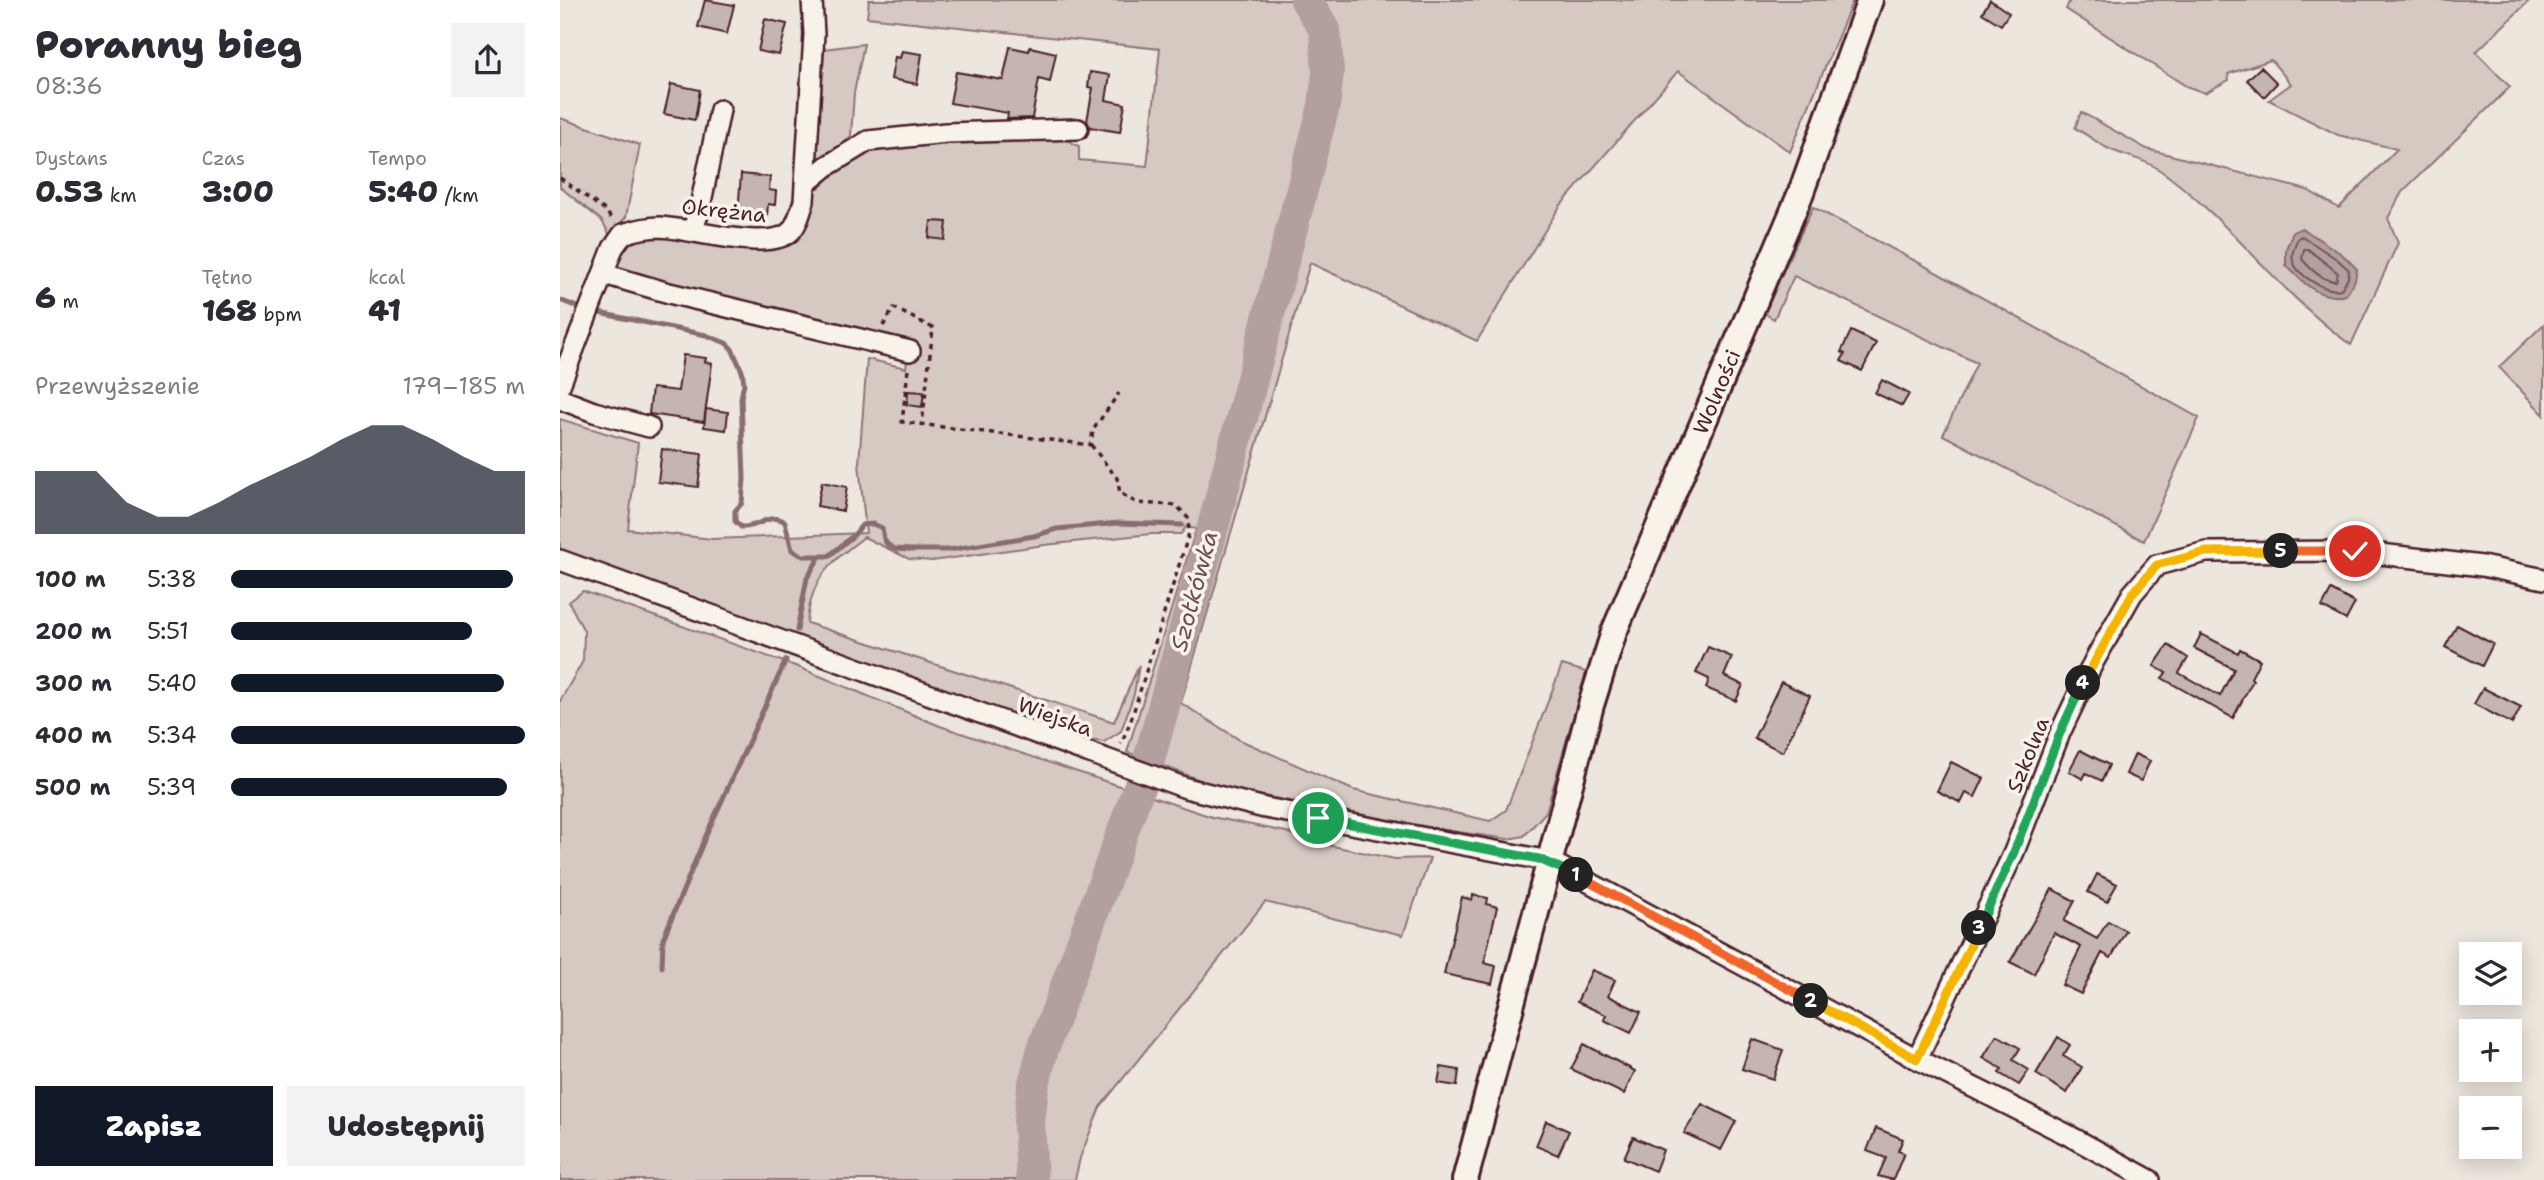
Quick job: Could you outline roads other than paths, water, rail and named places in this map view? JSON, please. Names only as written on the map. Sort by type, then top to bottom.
[{"type":"main road","name":"Wolności","points":[[1465,1180],[1597,685],[1614,632],[1800,195],[1870,0]]},
{"type":"street","name":"Okrężna","points":[[604,274],[613,248],[622,234],[639,229],[660,227],[746,239],[773,239],[790,232],[800,215],[805,184],[814,34],[812,0]]},
{"type":"street","points":[[692,231],[699,212],[720,110]]},
{"type":"street","points":[[805,184],[868,141],[946,133],[1078,129]]},
{"type":"street","points":[[560,385],[604,274],[669,293],[910,351]]},
{"type":"street","points":[[560,399],[594,412],[649,427]]},
{"type":"street","name":"Szkolna","points":[[1917,1059],[2014,852],[2060,733],[2094,661],[2132,594],[2157,565],[2206,552],[2355,551],[2482,566],[2544,579]]},
{"type":"street","name":"Wiejska","points":[[560,560],[1162,780],[1265,808],[1549,862],[1917,1059]]},
{"type":"street","points":[[1917,1059],[2068,1135],[2150,1180]]},
{"type":"water","points":[[2302,228],[2343,255],[2357,269],[2355,280],[2346,295],[2320,293],[2286,265],[2286,249],[2293,232]]},
{"type":"waterway","name":"Szotkówka","points":[[1032,1180],[1029,1123],[1033,1087],[1043,1049],[1149,760],[1324,106],[1328,72],[1325,30],[1306,0]]},
{"type":"waterway","points":[[560,300],[582,309]]},
{"type":"waterway","points":[[599,313],[706,335],[726,343],[732,349],[742,371],[744,383],[741,398],[744,479],[742,503],[735,511],[735,521],[741,527],[747,527],[769,519],[780,519],[785,522],[792,550],[803,556],[829,556],[862,525],[873,524],[882,528],[887,544],[895,549],[911,550],[949,550],[1034,536],[1057,529],[1119,523],[1182,525]]},
{"type":"waterway","name":"Szotkówka","points":[[1208,527],[1213,527]]},
{"type":"waterway","points":[[797,630],[807,578],[820,556]]},
{"type":"waterway","points":[[662,967],[663,939],[704,840],[786,660]]}]
